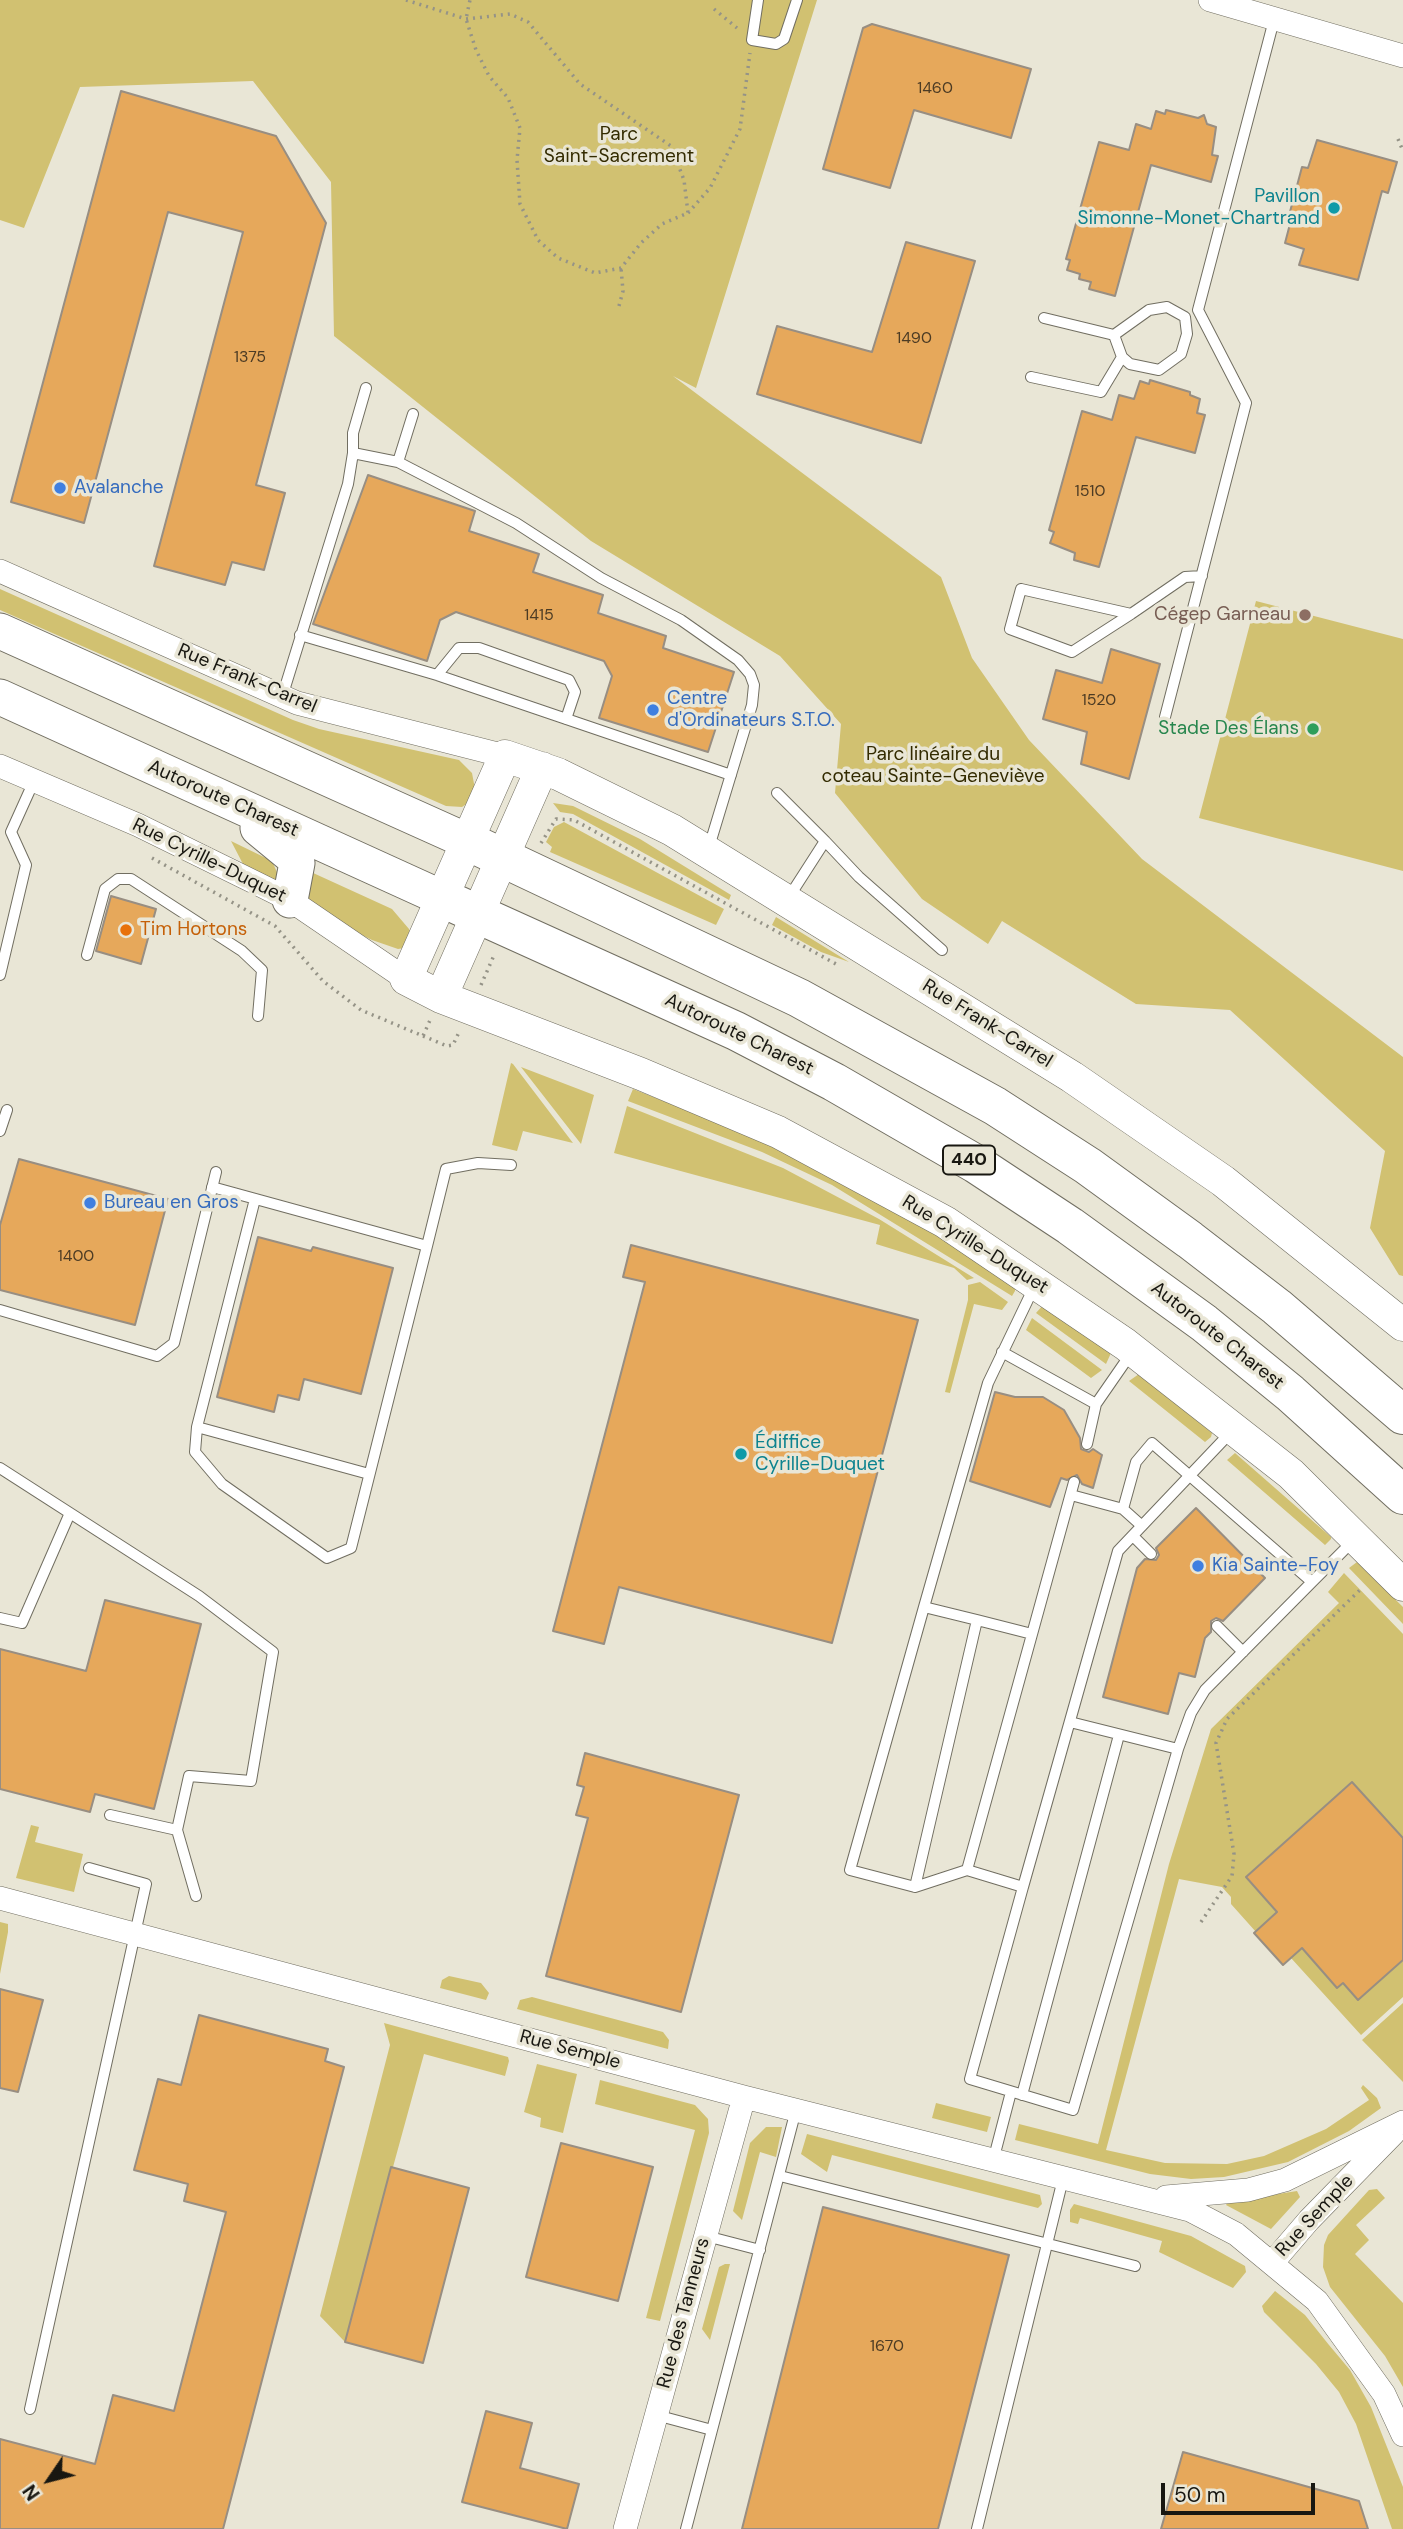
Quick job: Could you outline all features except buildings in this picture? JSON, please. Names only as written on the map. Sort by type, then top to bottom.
[{"type":"highway","points":[[467,842],[799,998],[995,1107],[1088,1166],[1191,1240],[1277,1307],[1403,1415]]},
{"type":"highway","name":"Autoroute Charest","points":[[442,898],[748,1038],[881,1108],[995,1177],[1114,1256],[1204,1323],[1290,1393],[1403,1495]]},
{"type":"main road","points":[[0,631],[467,842]]},
{"type":"main road","name":"Autoroute Charest","points":[[0,698],[442,898]]},
{"type":"main road","points":[[207,791],[292,856],[297,867],[290,900]]},
{"type":"street","points":[[1210,0],[1403,56]]},
{"type":"street","name":"Rue Frank-Carrel","points":[[0,571],[282,697],[333,715],[430,734],[505,755],[542,768],[633,809],[787,899],[1072,1077],[1223,1181],[1403,1325]]},
{"type":"street","points":[[406,979],[505,755]]},
{"type":"street","name":"Rue Cyrille-Duquet","points":[[0,766],[138,825],[290,900],[406,979],[441,997],[641,1073],[778,1132],[945,1222],[1133,1350],[1291,1474],[1403,1585]]},
{"type":"street","points":[[441,997],[542,768]]},
{"type":"street","name":"Rue Semple","points":[[0,1898],[744,2097],[1190,2210],[1236,2234],[1273,2262],[1309,2220],[1403,2123]]},
{"type":"street","name":"Rue des Tanneurs","points":[[625,2529],[744,2097]]},
{"type":"street","name":"Rue Semple","points":[[1141,2198],[1248,2190],[1285,2180],[1403,2123]]},
{"type":"street","points":[[1273,2262],[1317,2301],[1342,2333],[1384,2393],[1403,2435]]},
{"type":"lane","points":[[758,0],[752,40],[776,44],[784,39],[797,0]]},
{"type":"lane","points":[[1165,717],[1246,403],[1198,310],[1274,20]]},
{"type":"lane","points":[[1044,318],[1114,335],[1149,310],[1167,307],[1185,317]]},
{"type":"lane","points":[[1185,317],[1198,310]]},
{"type":"lane","points":[[1114,335],[1122,357],[1130,364],[1159,370],[1181,354],[1187,334],[1185,317]]},
{"type":"lane","points":[[1031,377],[1101,392],[1122,357]]},
{"type":"lane","points":[[282,697],[348,484],[353,433],[366,388]]},
{"type":"lane","points":[[398,462],[413,414]]},
{"type":"lane","points":[[353,453],[398,462],[516,523],[601,578],[681,621],[738,660],[750,674],[754,685],[752,705],[708,851]]},
{"type":"lane","points":[[1131,614],[1021,589],[1010,629],[1072,652],[1131,614],[1185,577],[1202,576]]},
{"type":"lane","points":[[300,635],[437,675],[731,775]]},
{"type":"lane","points":[[437,675],[459,648],[479,648],[569,680],[575,692],[566,719]]},
{"type":"lane","points":[[0,975],[26,865],[6,831],[34,781]]},
{"type":"lane","points":[[777,793],[859,877],[942,950]]},
{"type":"lane","points":[[787,899],[825,841]]},
{"type":"lane","points":[[87,955],[106,889],[118,878],[131,879],[242,951],[262,970],[258,1016]]},
{"type":"lane","points":[[0,1131],[7,1110]]},
{"type":"lane","points":[[255,1199],[197,1427],[195,1452],[222,1484],[327,1558],[351,1548],[446,1169],[478,1163],[511,1165]]},
{"type":"lane","points":[[0,1310],[157,1356],[174,1343],[216,1172]]},
{"type":"lane","points":[[212,1187],[427,1246]]},
{"type":"lane","points":[[1023,1887],[967,1870],[915,1887],[850,1870],[988,1382],[1036,1283]]},
{"type":"lane","points":[[1087,1444],[1096,1404],[1133,1350]]},
{"type":"lane","points":[[1002,1352],[1096,1404]]},
{"type":"lane","points":[[197,1427],[369,1474]]},
{"type":"lane","points":[[1234,1429],[1118,1551],[970,2079],[1073,2110],[1178,1749],[1191,1713],[1205,1690],[1355,1538]]},
{"type":"lane","points":[[1123,1509],[1136,1462],[1152,1443],[1312,1582]]},
{"type":"lane","points":[[0,1468],[199,1596],[273,1653],[251,1781],[188,1776],[177,1830],[196,1896]]},
{"type":"lane","points":[[967,1870],[1074,1482]]},
{"type":"lane","points":[[1071,1495],[1123,1509],[1142,1526]]},
{"type":"lane","points":[[0,1618],[22,1623],[70,1513]]},
{"type":"lane","points":[[1133,1536],[1151,1554]]},
{"type":"lane","points":[[924,1607],[1032,1634]]},
{"type":"lane","points":[[915,1887],[976,1620]]},
{"type":"lane","points":[[1217,1626],[1243,1652]]},
{"type":"lane","points":[[1070,1722],[1178,1749]]},
{"type":"lane","points":[[993,2161],[1016,2093],[1119,1735]]},
{"type":"lane","points":[[110,1815],[177,1830]]},
{"type":"lane","points":[[30,2409],[146,1884],[89,1868]]},
{"type":"lane","points":[[686,2529],[796,2110]]},
{"type":"lane","points":[[780,2176],[1135,2266]]},
{"type":"lane","points":[[977,2529],[1049,2245],[1063,2179]]},
{"type":"lane","points":[[706,2236],[760,2250]]},
{"type":"lane","points":[[656,2415],[712,2430]]},
{"type":"path","points":[[406,0],[466,19],[510,14],[528,22],[580,84],[671,146],[684,180],[688,213]]},
{"type":"path","points":[[470,0],[466,19],[476,50],[489,76],[508,97],[520,128],[517,160],[520,204],[538,240],[558,258],[595,273],[621,268],[641,243],[662,224],[688,213],[710,188],[740,129],[752,40],[714,9]]},
{"type":"path","points":[[1398,139],[1403,151]]},
{"type":"path","points":[[619,306],[623,291],[621,268]]},
{"type":"path","points":[[544,836],[556,819],[574,820],[842,967]]},
{"type":"path","points":[[147,855],[275,926],[338,995],[362,1010],[447,1046],[453,1045],[455,1039]]},
{"type":"path","points":[[483,981],[494,955]]},
{"type":"path","points":[[423,1036],[441,997]]},
{"type":"path","points":[[1201,1922],[1232,1876],[1234,1854],[1216,1743],[1227,1719],[1362,1588]]},
{"type":"green space","name":"Parc linéaire du coteau Sainte-Geneviève","points":[[0,0],[817,0],[696,388],[673,376],[941,577],[972,658],[1029,740],[1142,859],[1403,1057],[1403,1276],[1399,1275],[1370,1228],[1385,1151],[1230,1010],[1136,1004],[1002,921],[988,944],[922,899],[835,793],[841,724],[780,656],[591,541],[334,336],[331,182],[253,81],[80,87],[24,228],[0,220]]},
{"type":"green space","points":[[0,589],[293,720],[319,729],[459,760],[472,773],[475,789],[468,803],[462,807],[446,806],[0,610]]},
{"type":"green space","name":"Stade Des Élans","points":[[1256,601],[1403,639],[1403,871],[1199,818]]},
{"type":"green space","points":[[553,803],[573,806],[640,839],[731,895],[729,900],[573,814],[560,812]]},
{"type":"green space","points":[[564,822],[724,909],[716,925],[550,852],[552,847],[546,842],[554,827]]},
{"type":"green space","points":[[231,841],[272,861],[280,879],[277,884],[243,864]]},
{"type":"green space","points":[[311,872],[392,909],[411,935],[404,948],[398,949],[372,940],[329,919],[306,904]]},
{"type":"green space","points":[[776,917],[849,962],[821,952],[772,925]]},
{"type":"green space","points":[[511,1063],[573,1143],[523,1131],[517,1151],[492,1145]]},
{"type":"green space","points":[[521,1067],[594,1095],[581,1144]]},
{"type":"green space","points":[[633,1089],[765,1141],[913,1219],[1015,1285],[1015,1291],[1012,1296],[832,1185],[762,1152],[628,1101]]},
{"type":"green space","points":[[627,1106],[783,1168],[879,1219],[974,1278],[967,1280],[954,1268],[876,1244],[880,1225],[614,1153]]},
{"type":"green space","points":[[980,1282],[1008,1302],[1002,1310],[974,1304],[950,1393],[945,1392],[968,1300],[968,1285]]},
{"type":"green space","points":[[1044,1304],[1111,1353],[1106,1364],[1036,1313]]},
{"type":"green space","points":[[1032,1318],[1102,1370],[1091,1378],[1026,1330]]},
{"type":"green space","points":[[1139,1374],[1212,1433],[1211,1437],[1205,1442],[1129,1381]]},
{"type":"green space","points":[[1235,1453],[1331,1539],[1325,1545],[1227,1460]]},
{"type":"green space","points":[[1357,1562],[1403,1607],[1403,1624],[1349,1568]]},
{"type":"green space","points":[[1344,1573],[1403,1634],[1403,1838],[1352,1782],[1246,1877],[1277,1912],[1256,1932],[1231,1904],[1231,1897],[1222,1887],[1179,1879],[1106,2150],[1165,2163],[1227,2164],[1264,2156],[1326,2129],[1369,2100],[1361,2088],[1363,2085],[1377,2098],[1381,2108],[1349,2131],[1288,2162],[1224,2177],[1191,2179],[1150,2174],[1015,2140],[1019,2124],[1098,2144],[1169,1864],[1211,1729],[1339,1603],[1328,1592]]},
{"type":"green space","points":[[31,1825],[39,1827],[35,1842],[83,1854],[74,1892],[16,1878]]},
{"type":"green space","points":[[0,1922],[8,1924],[8,1932],[0,1974]]},
{"type":"green space","points":[[1302,1948],[1337,1988],[1343,1983],[1358,2000],[1403,1960],[1403,1997],[1361,2035],[1291,1958]]},
{"type":"green space","points":[[449,1976],[481,1983],[489,1993],[486,2000],[440,1988],[442,1980]]},
{"type":"green space","points":[[532,1997],[663,2032],[669,2040],[668,2049],[517,2009],[520,2000]]},
{"type":"green space","points":[[1403,2003],[1403,2082],[1362,2040]]},
{"type":"green space","points":[[384,2023],[508,2057],[509,2061],[505,2076],[424,2054],[345,2342],[320,2316],[390,2045]]},
{"type":"green space","points":[[537,2064],[577,2074],[563,2133],[540,2127],[541,2118],[524,2112]]},
{"type":"green space","points":[[600,2080],[695,2105],[708,2119],[709,2133],[660,2321],[646,2318],[695,2130],[595,2104]]},
{"type":"green space","points":[[936,2103],[991,2117],[987,2132],[932,2118]]},
{"type":"green space","points":[[766,2127],[782,2127],[776,2157],[760,2152],[742,2220],[733,2211],[750,2143]]},
{"type":"green space","points":[[807,2134],[1040,2195],[1042,2204],[1038,2208],[832,2155],[827,2172],[801,2154]]},
{"type":"green space","points":[[1377,2189],[1385,2198],[1356,2225],[1369,2240],[1355,2254],[1403,2303],[1403,2387],[1385,2356],[1330,2287],[1323,2267],[1324,2245],[1328,2235],[1369,2190]]},
{"type":"green space","points":[[1297,2191],[1300,2197],[1271,2229],[1226,2205],[1228,2202]]},
{"type":"green space","points":[[1074,2204],[1191,2236],[1245,2266],[1246,2272],[1233,2288],[1159,2252],[1162,2241],[1080,2218],[1078,2224],[1070,2222],[1070,2210]]},
{"type":"green space","points":[[730,2264],[710,2340],[702,2329],[719,2267]]},
{"type":"green space","points":[[1275,2291],[1305,2315],[1350,2370],[1371,2407],[1403,2487],[1403,2529],[1392,2529],[1356,2424],[1339,2392],[1316,2364],[1264,2312],[1262,2306]]},
{"type":"place","name":"Pavillon Simonne-Monet-Chartrand","points":[[1334,208]]},
{"type":"place","name":"Avalanche","points":[[60,488]]},
{"type":"place","name":"Cégep Garneau","points":[[1305,615]]},
{"type":"place","name":"Centre d'Ordinateurs S.T.O.","points":[[653,710]]},
{"type":"place","name":"Stade Des Élans","points":[[1313,729]]},
{"type":"place","name":"Tim Hortons","points":[[126,930]]},
{"type":"place","name":"Bureau en Gros","points":[[90,1203]]},
{"type":"place","name":"Édiffice Cyrille-Duquet","points":[[741,1454]]},
{"type":"place","name":"Kia Sainte-Foy","points":[[1198,1566]]},
{"type":"park label","name":"Parc Saint-Sacrement","points":[[619,146]]}]
